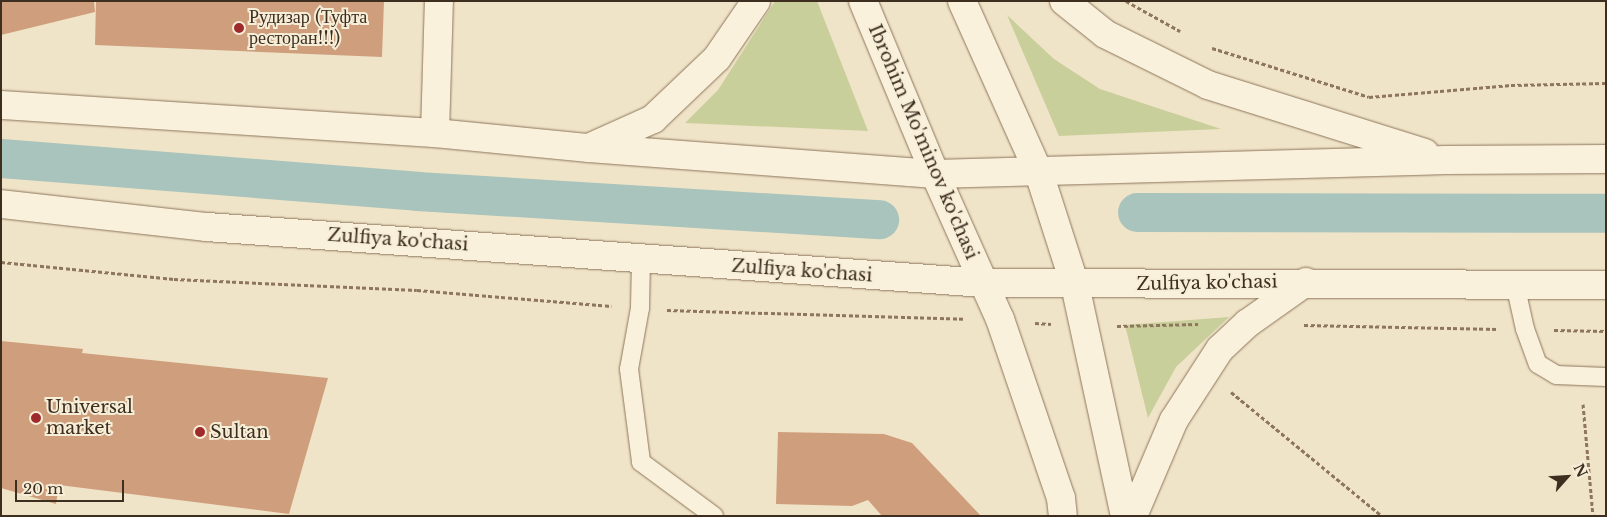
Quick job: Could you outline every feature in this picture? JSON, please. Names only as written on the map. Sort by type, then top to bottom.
[{"type":"main road","points":[[435,133],[439,1]]},
{"type":"main road","points":[[588,148],[653,119],[717,58],[756,1]]},
{"type":"main road","name":"Ibrohim Mo'minov ko'chasi","points":[[863,1],[935,174],[1007,338],[1061,498],[1064,516]]},
{"type":"main road","points":[[962,1],[1039,173],[1075,285],[1125,516]]},
{"type":"main road","points":[[1064,1],[1105,34],[1208,85],[1446,160]]},
{"type":"main road","points":[[1,105],[435,133],[588,148],[935,174],[1039,173],[1446,160],[1606,159]]},
{"type":"main road","name":"Zulfiya ko'chasi","points":[[1,204],[207,227],[641,260],[984,283],[1075,285],[1306,282],[1606,285]]},
{"type":"main road","points":[[1133,516],[1174,420],[1220,350],[1248,323],[1306,282]]},
{"type":"lane","points":[[641,260],[640,308],[629,369],[641,462],[714,516]]},
{"type":"lane","points":[[1515,284],[1525,329],[1538,364],[1556,375],[1606,377]]},
{"type":"path","points":[[1126,1],[1182,32]]},
{"type":"path","points":[[1205,46],[1369,97],[1511,85],[1606,83]]},
{"type":"path","points":[[1301,325],[1606,330]]},
{"type":"path","points":[[1205,372],[1382,516]]},
{"type":"path","points":[[1580,376],[1593,516]]},
{"type":"green space","points":[[775,1],[817,1],[868,131],[685,123],[718,90]]},
{"type":"green space","points":[[1007,15],[1054,59],[1100,89],[1221,129],[1059,136]]},
{"type":"green space","points":[[1229,317],[1176,367],[1148,418],[1125,325]]},
{"type":"building","points":[[1,1],[94,1],[95,12],[1,35]]},
{"type":"building","name":"Рудизар (Туфта ресторан!!!)","points":[[96,1],[384,1],[382,57],[95,45]]},
{"type":"building","name":"Sultan","points":[[1,341],[83,349],[82,353],[328,378],[289,514],[59,485],[56,504],[1,488]]},
{"type":"building","points":[[778,432],[884,434],[912,443],[981,516],[882,516],[868,500],[852,506],[776,504]]},
{"type":"waterway","points":[[1,158],[417,191],[879,219]]},
{"type":"waterway","points":[[1137,212],[1606,213]]},
{"type":"place","name":"Рудизар (Туфта ресторан!!!)","points":[[239,28]]},
{"type":"place","name":"Universal market","points":[[36,418]]},
{"type":"place","name":"Sultan","points":[[200,432]]}]
